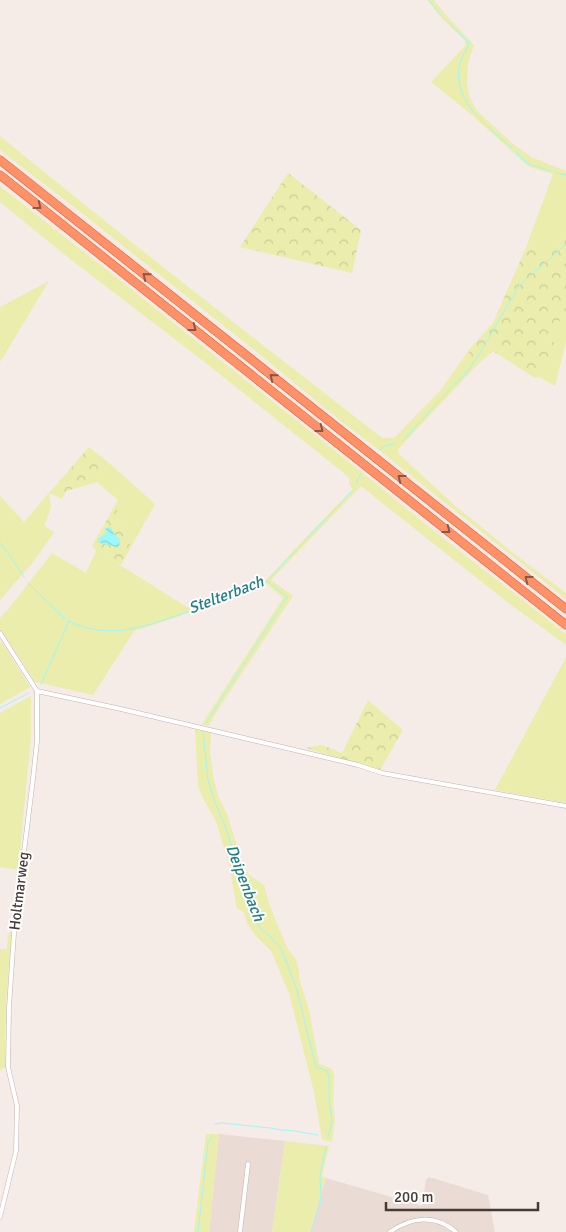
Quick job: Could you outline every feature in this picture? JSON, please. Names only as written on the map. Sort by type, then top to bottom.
[{"type":"highway","points":[[0,160],[566,609]]},
{"type":"highway","points":[[0,175],[566,625]]},
{"type":"street","points":[[0,633],[38,691],[358,765],[382,773],[566,806]]},
{"type":"street","name":"Holtmarweg","points":[[0,1217],[16,1151],[17,1106],[8,1067],[9,1007],[14,933],[34,779],[38,691]]},
{"type":"street","points":[[240,1232],[248,1164]]},
{"type":"street","points":[[390,1232],[410,1221],[434,1220],[443,1223],[455,1232]]},
{"type":"shaded area","points":[[219,1134],[285,1141],[272,1232],[209,1232]]},
{"type":"shaded area","points":[[429,1177],[488,1195],[495,1232],[310,1232],[326,1178],[422,1206],[426,1180]]},
{"type":"green space","points":[[427,0],[434,0],[474,45],[468,63],[467,82],[469,96],[477,111],[512,143],[531,157],[566,171],[566,239],[525,250],[553,174],[527,165],[472,115],[431,82],[465,46],[465,40],[442,18]]},
{"type":"green space","points":[[0,136],[382,438],[394,438],[441,390],[468,351],[478,364],[398,449],[399,454],[453,504],[566,593],[566,599],[0,150]]},
{"type":"green space","points":[[288,173],[361,230],[352,273],[240,247]]},
{"type":"green space","points":[[0,186],[566,634],[566,645],[502,598],[361,486],[271,580],[293,596],[209,726],[202,724],[283,598],[267,584],[134,631],[93,695],[35,682],[0,628],[0,618],[52,553],[86,573],[96,551],[108,552],[112,560],[190,609],[266,580],[353,489],[349,484],[350,478],[0,202]]},
{"type":"green space","points":[[566,239],[566,310],[549,339],[557,345],[535,378],[493,351],[478,364],[468,351],[493,323],[525,250]]},
{"type":"green space","points":[[49,281],[0,362],[0,307]]},
{"type":"green space","points":[[566,310],[566,341],[555,386],[539,377],[535,378],[557,345],[549,339]]},
{"type":"green space","points":[[89,447],[109,463],[97,482],[66,491],[62,499],[49,493]]},
{"type":"green space","points":[[109,463],[155,504],[131,547],[118,520],[118,500],[97,482]]},
{"type":"green space","points":[[49,493],[51,507],[44,526],[54,532],[34,561],[0,600],[0,496],[24,522]]},
{"type":"green space","points":[[118,500],[118,520],[131,547],[121,565],[112,560],[108,552],[96,551],[92,546]]},
{"type":"green space","points":[[2,642],[30,687],[0,704],[0,643]]},
{"type":"green space","points":[[566,657],[566,803],[495,790]]},
{"type":"green space","points":[[31,696],[31,736],[19,870],[0,867],[0,713]]},
{"type":"green space","points":[[368,700],[403,730],[380,770],[305,748],[322,745],[342,753]]},
{"type":"green space","points":[[195,729],[211,733],[210,752],[213,776],[218,796],[227,814],[244,869],[249,875],[264,885],[279,929],[288,949],[296,959],[299,978],[309,1010],[319,1064],[332,1069],[334,1075],[333,1104],[335,1119],[332,1142],[322,1139],[314,1092],[289,993],[271,951],[254,934],[247,923],[244,912],[237,909],[229,864],[216,821],[198,786]]},
{"type":"green space","points":[[12,932],[6,1017],[6,1068],[0,1069],[0,949],[7,949],[8,934]]},
{"type":"green space","points":[[206,1134],[219,1134],[209,1232],[194,1232]]},
{"type":"green space","points":[[285,1141],[329,1146],[322,1176],[326,1178],[310,1232],[272,1232]]},
{"type":"water","points":[[111,527],[114,534],[120,540],[117,548],[97,541],[105,534],[106,528]]},
{"type":"waterway","points":[[429,0],[442,17],[469,43],[459,68],[459,81],[462,93],[468,104],[475,114],[512,148]]},
{"type":"waterway","points":[[515,151],[528,164],[551,171]]},
{"type":"waterway","points":[[557,173],[566,175]]},
{"type":"waterway","name":"Stelterbach","points":[[403,441],[467,372],[519,286],[566,244]]},
{"type":"waterway","name":"Stelterbach","points":[[379,450],[394,444]]},
{"type":"waterway","name":"Stelterbach","points":[[356,483],[361,473]]},
{"type":"waterway","name":"Stelterbach","points":[[68,621],[97,630],[125,630],[167,619],[267,581],[352,491]]},
{"type":"waterway","name":"Stelterbach","points":[[0,543],[24,577]]},
{"type":"waterway","name":"Deipenbach","points":[[206,723],[287,597],[267,581]]},
{"type":"waterway","name":"Stelterbach","points":[[27,582],[65,619]]},
{"type":"waterway","points":[[41,684],[69,621]]},
{"type":"waterway","points":[[0,708],[29,693]]},
{"type":"waterway","name":"Deipenbach","points":[[203,732],[208,780],[227,831],[238,869],[248,890],[248,899],[254,906],[256,921],[261,929],[279,946],[284,955],[297,990],[316,1067],[327,1071],[332,1121],[328,1137]]},
{"type":"waterway","name":"Deipenbach","points":[[215,1124],[222,1123],[270,1128],[318,1135]]},
{"type":"waterway","name":"Deipenbach","points":[[198,1232],[208,1143],[213,1135]]},
{"type":"waterway","points":[[311,1232],[320,1205],[320,1176],[326,1147]]}]
